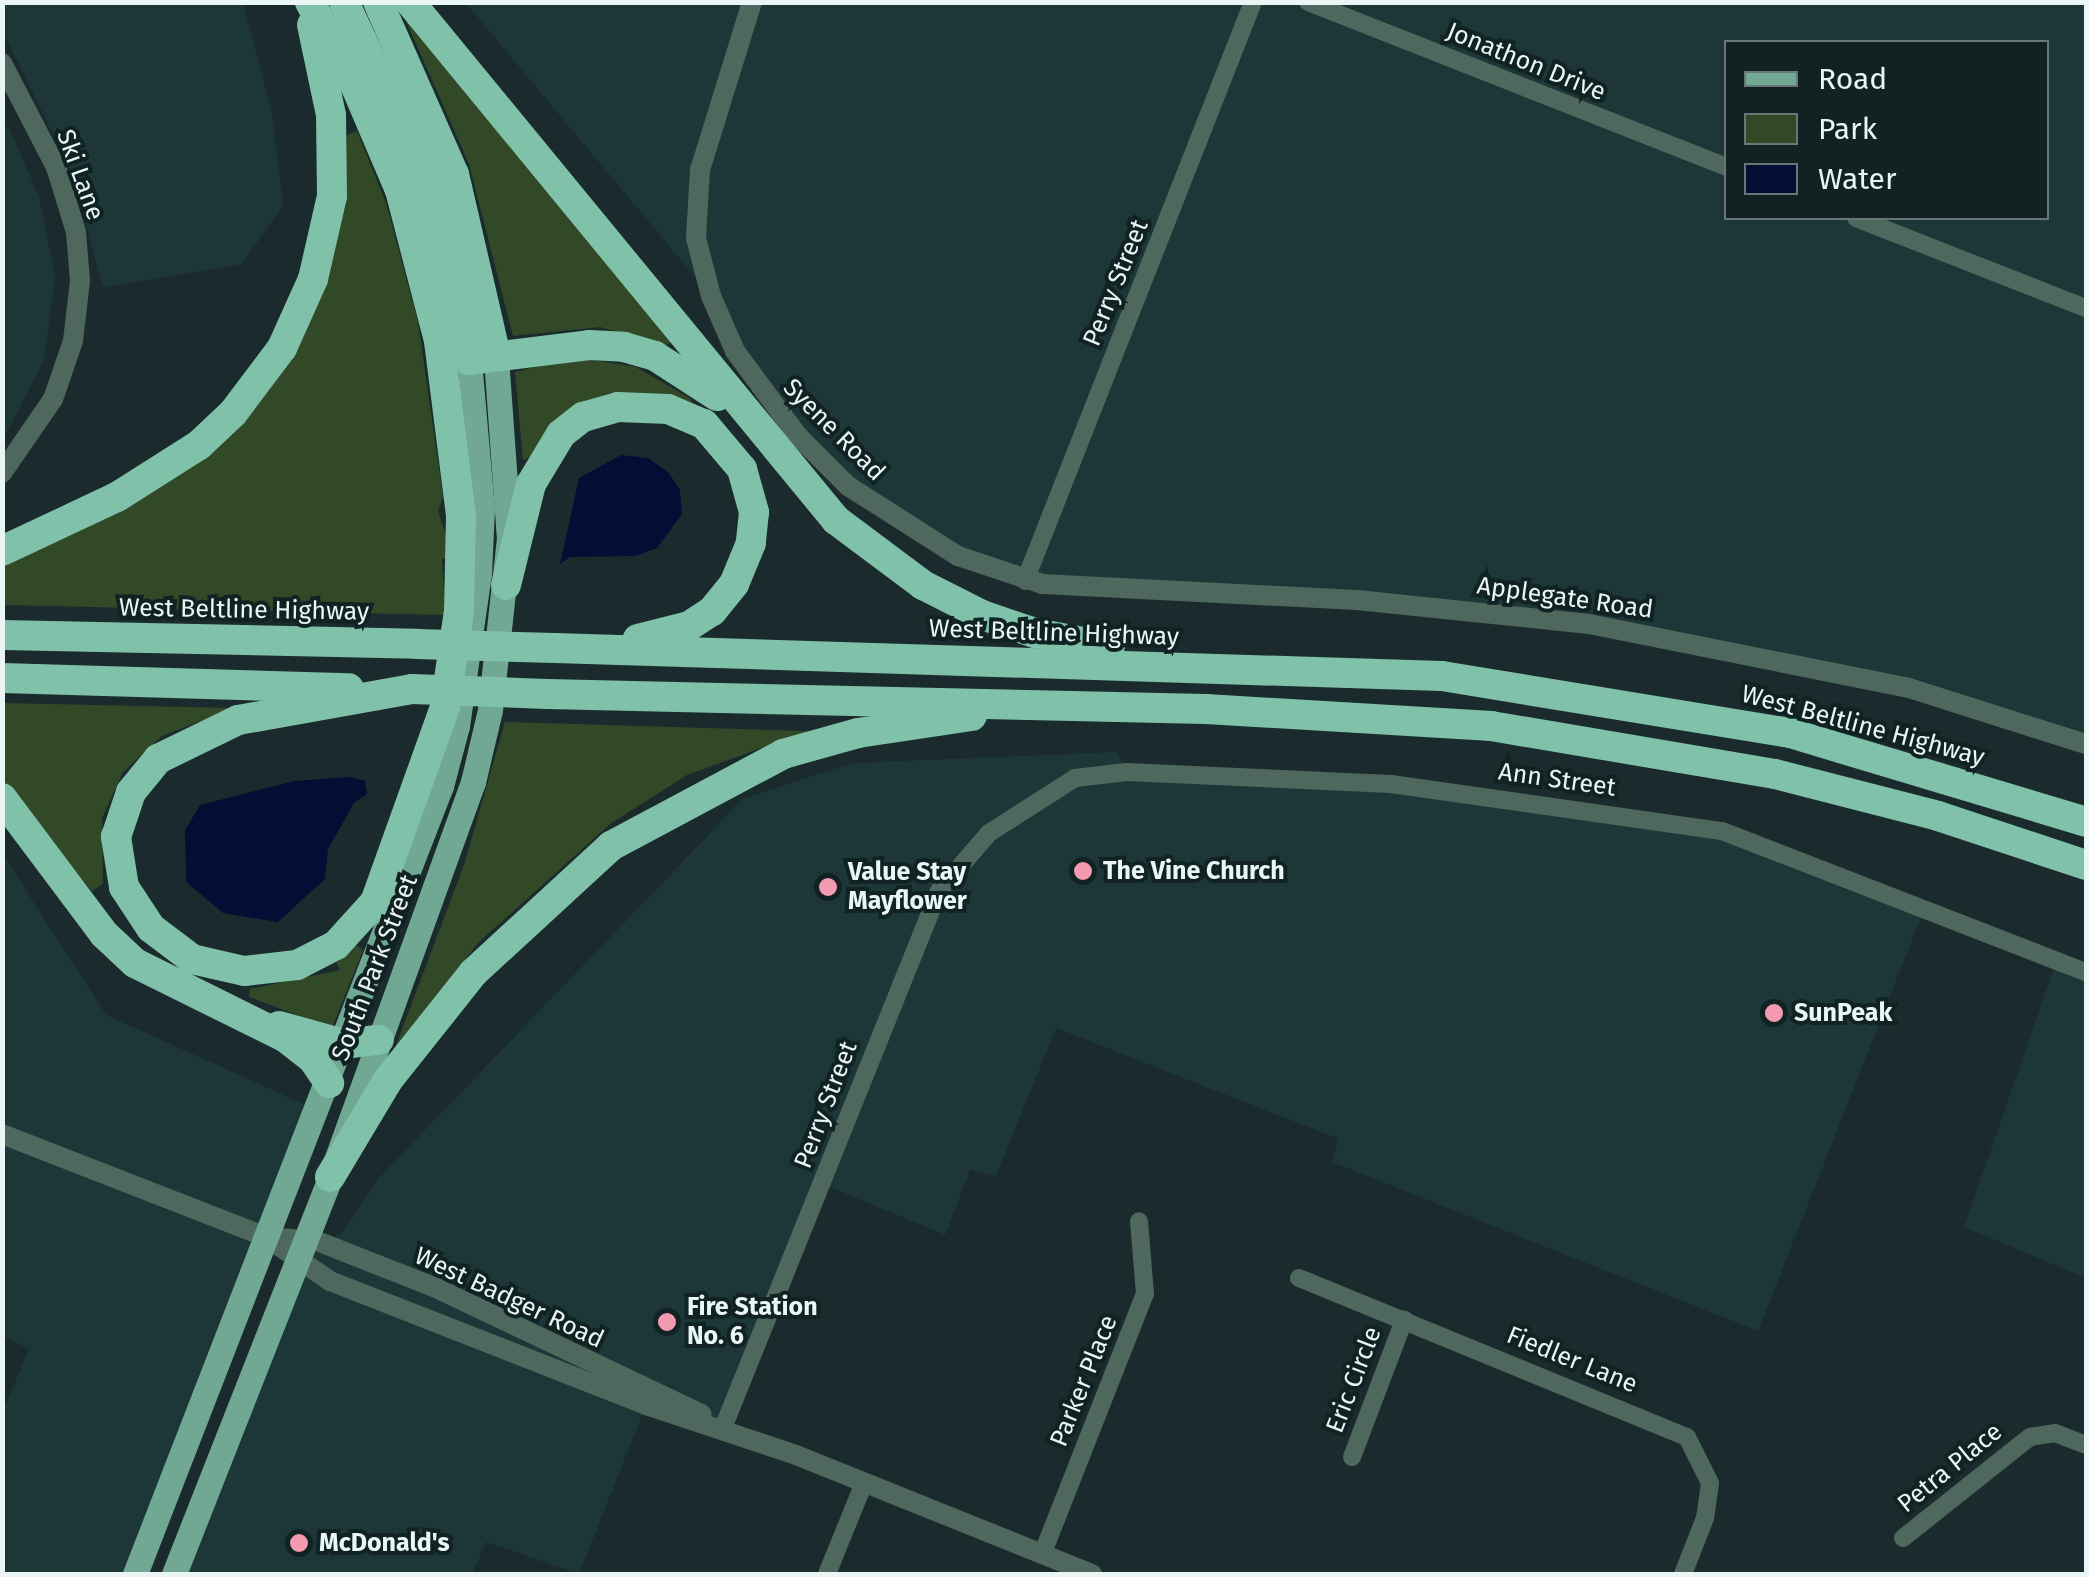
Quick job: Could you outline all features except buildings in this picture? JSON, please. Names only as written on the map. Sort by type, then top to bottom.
[{"type":"highway","points":[[2,551],[117,497],[198,445],[233,413],[282,348],[313,279],[332,196],[331,116],[308,2]]},
{"type":"highway","points":[[308,2],[400,190],[439,341],[461,515],[458,611],[445,707],[376,902],[336,945],[297,965],[244,971],[192,958],[150,928],[124,887],[116,837],[122,810],[150,766],[190,740],[238,720],[412,690]]},
{"type":"highway","points":[[344,2],[427,179],[482,358]]},
{"type":"highway","points":[[378,2],[454,174],[482,358]]},
{"type":"highway","points":[[410,2],[824,509],[868,547],[937,593],[1004,624],[1080,643],[1442,676]]},
{"type":"highway","points":[[482,358],[589,345],[640,351],[700,383],[758,429]]},
{"type":"highway","points":[[506,585],[531,484],[561,434],[583,417],[618,407],[668,410],[704,424],[742,469],[752,492],[744,565],[719,604],[700,620],[600,649]]},
{"type":"highway","name":"West Beltline Highway","points":[[2,635],[600,649],[1442,676],[1707,716],[1852,748],[2086,822]]},
{"type":"highway","points":[[2,678],[1032,704],[1491,726],[1775,774],[1938,816],[2086,865]]},
{"type":"highway","points":[[330,1177],[406,1056],[520,924],[611,846],[678,806],[810,744],[1032,704]]},
{"type":"highway","points":[[1852,748],[2086,802]]},
{"type":"highway","points":[[2,798],[104,934],[134,963],[247,1018],[313,1059],[328,1083]]},
{"type":"highway","points":[[1938,816],[2086,878]]},
{"type":"highway","points":[[247,1018],[344,1044],[379,1040]]},
{"type":"main road","name":"South Park Street","points":[[174,1574],[330,1177],[473,782],[506,585],[508,466],[482,358]]},
{"type":"main road","name":"South Park Street","points":[[139,1573],[344,1044],[457,726],[475,612],[482,508],[482,358]]},
{"type":"street","name":"Syene Road","points":[[752,2],[708,132],[696,207],[696,238],[711,296],[735,350],[769,405],[848,486],[958,556],[1025,581]]},
{"type":"street","name":"Perry Street","points":[[1025,581],[1253,2]]},
{"type":"street","name":"Jonathon Drive","points":[[1308,2],[1724,166]]},
{"type":"street","name":"Ski Lane","points":[[2,62],[56,167],[76,232],[80,281],[73,341],[53,399],[2,473]]},
{"type":"street","points":[[1861,220],[2086,308]]},
{"type":"street","name":"Applegate Road","points":[[1025,581],[1372,601],[1589,624],[1909,688],[2086,744]]},
{"type":"street","name":"Ann Street","points":[[1005,819],[1074,778],[1109,772],[1391,784],[1499,796],[1760,841],[2086,972]]},
{"type":"street","name":"Perry Street","points":[[723,1428],[939,891],[963,857],[1005,819]]},
{"type":"street","name":"West Badger Road","points":[[2,1134],[301,1250],[470,1303],[723,1428]]},
{"type":"street","name":"Parker Place","points":[[1042,1554],[1145,1294],[1140,1221]]},
{"type":"street","name":"West Badger Road","points":[[301,1250],[499,1349],[723,1428],[1092,1574]]},
{"type":"street","name":"Fiedler Lane","points":[[1298,1278],[1686,1437],[1710,1483],[1705,1518],[1683,1574]]},
{"type":"street","name":"Eric Circle","points":[[1352,1457],[1404,1320]]},
{"type":"street","name":"Petra Place","points":[[1903,1538],[2030,1437],[2055,1433],[2086,1445]]},
{"type":"street","points":[[827,1574],[864,1483]]},
{"type":"shaded area","points":[[2,3],[243,3],[272,113],[283,205],[242,264],[103,287],[71,171],[3,32]]},
{"type":"shaded area","points":[[466,3],[2086,3],[2086,739],[1589,624],[1089,589],[958,556],[798,436],[711,296]]},
{"type":"shaded area","points":[[9,127],[39,197],[55,277],[44,360],[3,440],[2,128]]},
{"type":"shaded area","points":[[1117,752],[1128,772],[1391,784],[1722,831],[1925,907],[1758,1331],[1332,1162],[1339,1139],[1056,1028],[996,1176],[970,1170],[945,1235],[823,1184],[723,1428],[646,1405],[579,1574],[486,1542],[472,1574],[174,1574],[296,1262],[343,1232],[379,1178],[743,799],[853,763]]},
{"type":"shaded area","points":[[2,853],[106,1015],[317,1110],[135,1574],[3,1574],[3,1411],[29,1349],[3,1336]]},
{"type":"shaded area","points":[[2057,960],[2086,972],[2086,1278],[1964,1227]]},
{"type":"green space","points":[[406,21],[410,21],[673,341],[665,346],[600,327],[513,336],[469,164]]},
{"type":"green space","points":[[357,131],[386,203],[418,322],[443,497],[438,511],[451,550],[450,559],[442,559],[445,615],[3,605],[3,562],[171,477],[326,281],[339,230],[347,135]]},
{"type":"green space","points":[[576,357],[636,367],[691,399],[692,408],[663,397],[523,460],[515,372]]},
{"type":"green space","points":[[2,703],[234,708],[162,736],[123,772],[102,818],[103,884],[92,891],[3,783]]},
{"type":"green space","points":[[505,722],[808,731],[687,775],[610,824],[479,942],[395,1048],[464,865]]},
{"type":"green space","points":[[356,945],[363,950],[332,1028],[249,997],[250,989],[340,970],[336,963]]},
{"type":"water","points":[[621,455],[648,458],[668,472],[680,490],[682,514],[657,548],[636,556],[570,557],[560,564],[579,478]]},
{"type":"water","points":[[351,777],[365,781],[367,794],[354,803],[328,849],[325,879],[278,922],[223,913],[186,882],[185,830],[200,805],[294,781]]},
{"type":"place","name":"The Vine Church","points":[[1083,871]]},
{"type":"place","name":"Value Stay Mayflower","points":[[828,887]]},
{"type":"place","name":"SunPeak","points":[[1774,1013]]},
{"type":"place","name":"Fire Station No. 6","points":[[667,1322]]},
{"type":"place","name":"McDonald's","points":[[299,1543]]}]
